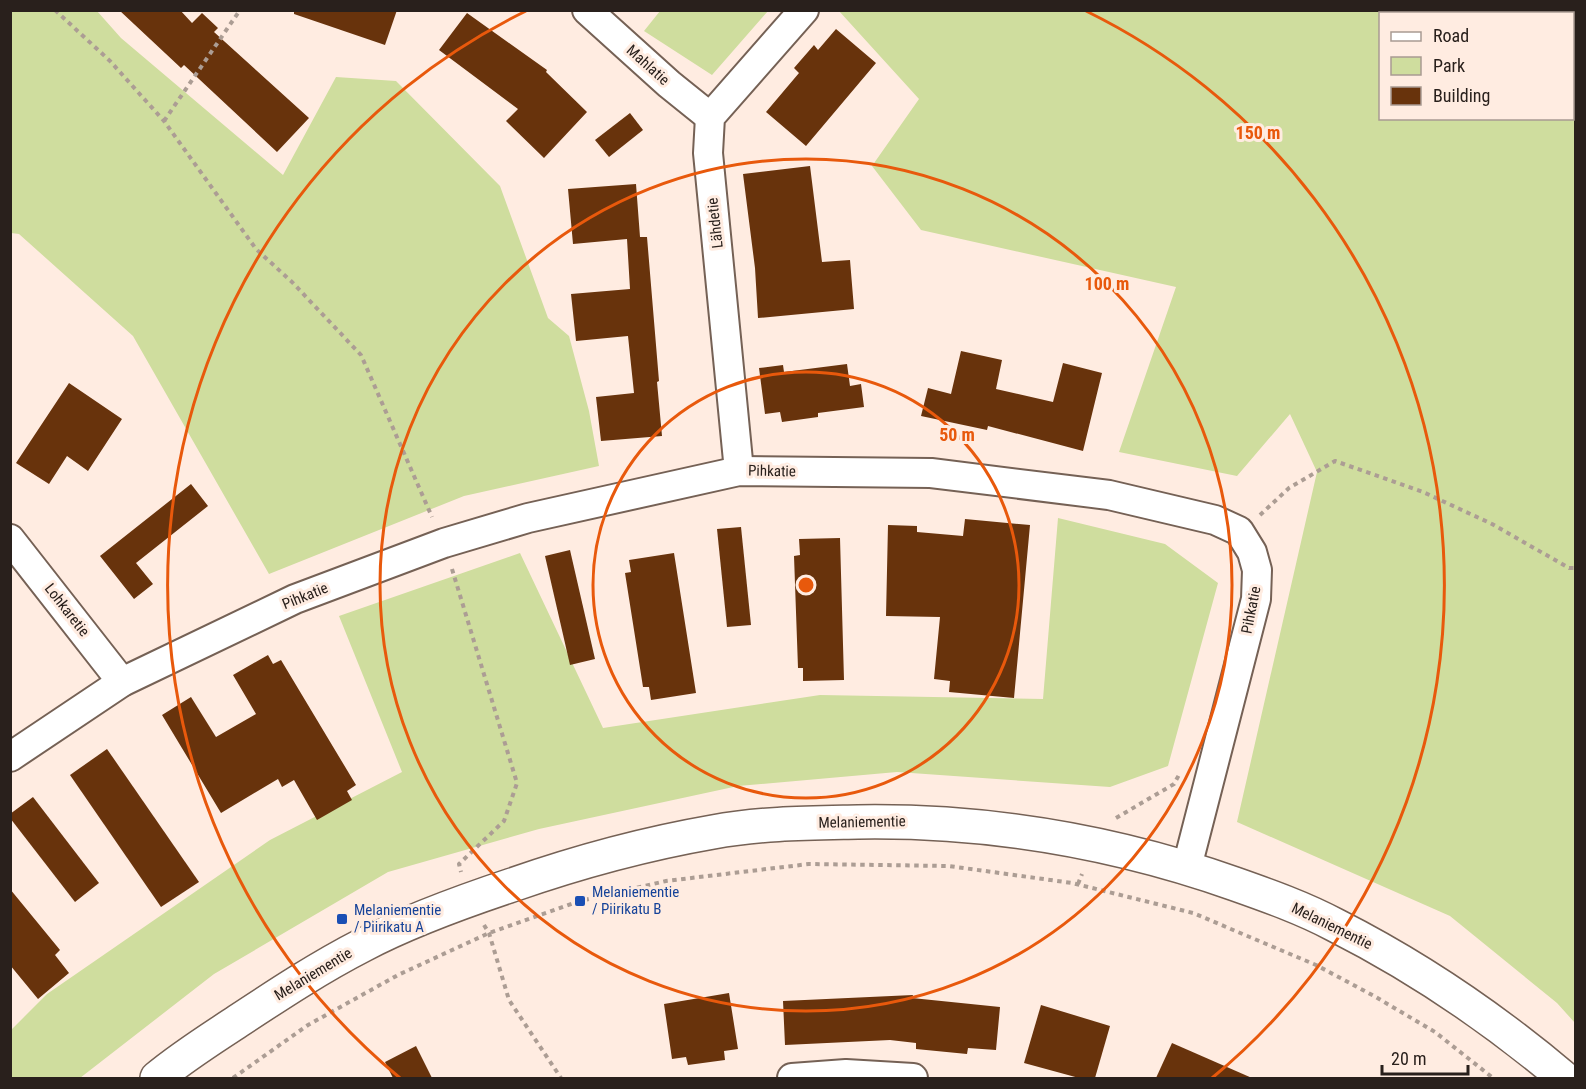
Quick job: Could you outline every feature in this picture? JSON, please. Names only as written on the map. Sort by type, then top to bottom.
[{"type":"main road","name":"Melaniementie","points":[[164,1076],[283,991],[364,944],[470,899],[567,866],[644,846],[716,831],[795,823],[908,821],[1032,832],[1094,844],[1186,867],[1263,894],[1333,924],[1421,973],[1528,1049],[1564,1078]]},
{"type":"street","name":"Mahlatie","points":[[587,10],[669,84],[710,117]]},
{"type":"street","points":[[710,117],[804,10]]},
{"type":"street","name":"Lähdetie","points":[[710,117],[708,153],[739,471]]},
{"type":"street","name":"Pihkatie","points":[[10,757],[122,682],[295,599],[444,543],[528,518],[739,471],[932,473],[1109,495],[1215,520],[1239,531],[1252,552],[1257,570],[1256,599],[1186,867]]},
{"type":"street","name":"Lohkaretie","points":[[10,539],[122,682]]},
{"type":"street","points":[[792,1078],[846,1074],[913,1078]]},
{"type":"path","points":[[55,10],[110,61],[164,121],[256,249],[292,282],[361,355],[444,543],[517,783],[504,821],[459,864],[470,899],[489,933],[509,1000],[561,1078]]},
{"type":"path","points":[[164,121],[240,10]]},
{"type":"path","points":[[1246,543],[1261,514],[1289,488],[1335,461],[1423,492],[1492,525],[1569,568],[1575,568]]},
{"type":"path","points":[[1078,884],[1104,825],[1174,784],[1184,764]]},
{"type":"path","points":[[233,1078],[308,1025],[398,975],[489,933],[580,901],[666,881],[809,864],[950,866],[1078,884],[1193,913],[1316,965],[1374,996],[1435,1032],[1493,1078]]},
{"type":"green space","points":[[11,10],[97,11],[121,38],[283,175],[336,77],[396,81],[500,186],[548,318],[569,336],[589,411],[599,466],[464,496],[269,574],[133,336],[19,234],[11,233]]},
{"type":"green space","points":[[660,11],[768,11],[712,75],[644,31]]},
{"type":"green space","points":[[839,11],[1575,11],[1575,1023],[1557,1003],[1450,916],[1237,822],[1317,472],[1290,414],[1237,476],[1119,452],[1176,287],[921,230],[872,166],[919,99]]},
{"type":"green space","points":[[1058,518],[1165,544],[1218,583],[1168,766],[1110,787],[897,772],[738,786],[539,829],[388,872],[214,974],[80,1078],[11,1078],[11,1030],[47,994],[270,840],[402,772],[339,616],[520,553],[603,728],[820,695],[1043,699]]},
{"type":"building","points":[[119,10],[180,10],[192,23],[202,13],[218,28],[214,32],[309,118],[277,152],[184,65],[181,68]]},
{"type":"building","points":[[294,10],[397,10],[385,45],[294,14]]},
{"type":"building","points":[[467,13],[547,70],[546,72],[587,112],[544,158],[506,121],[518,109],[439,50]]},
{"type":"building","points":[[836,29],[876,63],[806,146],[766,112],[799,73],[794,68],[814,45],[818,50]]},
{"type":"building","points":[[630,113],[643,130],[609,157],[595,140]]},
{"type":"building","points":[[810,166],[822,262],[850,260],[854,309],[758,318],[755,268],[743,174]]},
{"type":"building","points":[[636,184],[640,237],[647,237],[662,436],[601,441],[596,397],[634,393],[628,336],[576,341],[571,294],[630,289],[627,239],[573,244],[568,189]]},
{"type":"building","points":[[961,351],[1002,360],[996,389],[1053,402],[1063,363],[1102,373],[1083,451],[988,426],[987,430],[921,416],[928,388],[951,394]]},
{"type":"building","points":[[847,364],[850,386],[861,384],[864,407],[818,413],[818,417],[782,422],[780,412],[765,414],[759,368],[783,365],[784,372]]},
{"type":"building","points":[[69,383],[122,419],[88,471],[67,456],[49,484],[16,463]]},
{"type":"building","points":[[191,484],[208,506],[136,563],[153,584],[134,599],[100,556]]},
{"type":"building","points":[[965,519],[1030,525],[1014,698],[949,692],[950,681],[934,679],[940,617],[886,616],[888,525],[917,526],[917,532],[963,536]]},
{"type":"building","points":[[741,527],[751,625],[727,627],[717,529]]},
{"type":"building","points":[[840,538],[844,680],[803,681],[803,668],[798,668],[794,556],[800,555],[799,539]]},
{"type":"building","points":[[570,550],[595,659],[570,665],[545,556]]},
{"type":"building","points":[[674,553],[696,693],[651,700],[649,687],[643,687],[625,573],[631,572],[629,560]]},
{"type":"building","points":[[268,655],[273,664],[281,660],[356,785],[347,791],[352,800],[317,820],[294,780],[282,787],[278,779],[221,813],[162,715],[191,697],[216,737],[256,714],[233,675]]},
{"type":"building","points":[[107,749],[199,882],[161,907],[70,775]]},
{"type":"building","points":[[33,797],[99,883],[75,902],[10,818],[10,814]]},
{"type":"building","points":[[10,889],[60,950],[55,955],[69,973],[38,999],[10,965]]},
{"type":"building","points":[[729,993],[738,1049],[724,1051],[725,1060],[688,1065],[686,1057],[672,1059],[664,1004]]},
{"type":"building","points":[[913,995],[912,998],[1000,1007],[996,1050],[968,1048],[967,1054],[916,1049],[916,1043],[890,1040],[785,1045],[783,1001]]},
{"type":"building","points":[[1041,1005],[1110,1026],[1095,1078],[1079,1078],[1024,1063]]},
{"type":"building","points":[[1172,1043],[1252,1078],[1156,1078]]},
{"type":"building","points":[[416,1046],[432,1078],[393,1078],[385,1062]]},
{"type":"place","name":"Melaniementie / Piirikatu B","points":[[580,901]]},
{"type":"place","name":"Melaniementie / Piirikatu A","points":[[342,919]]}]
